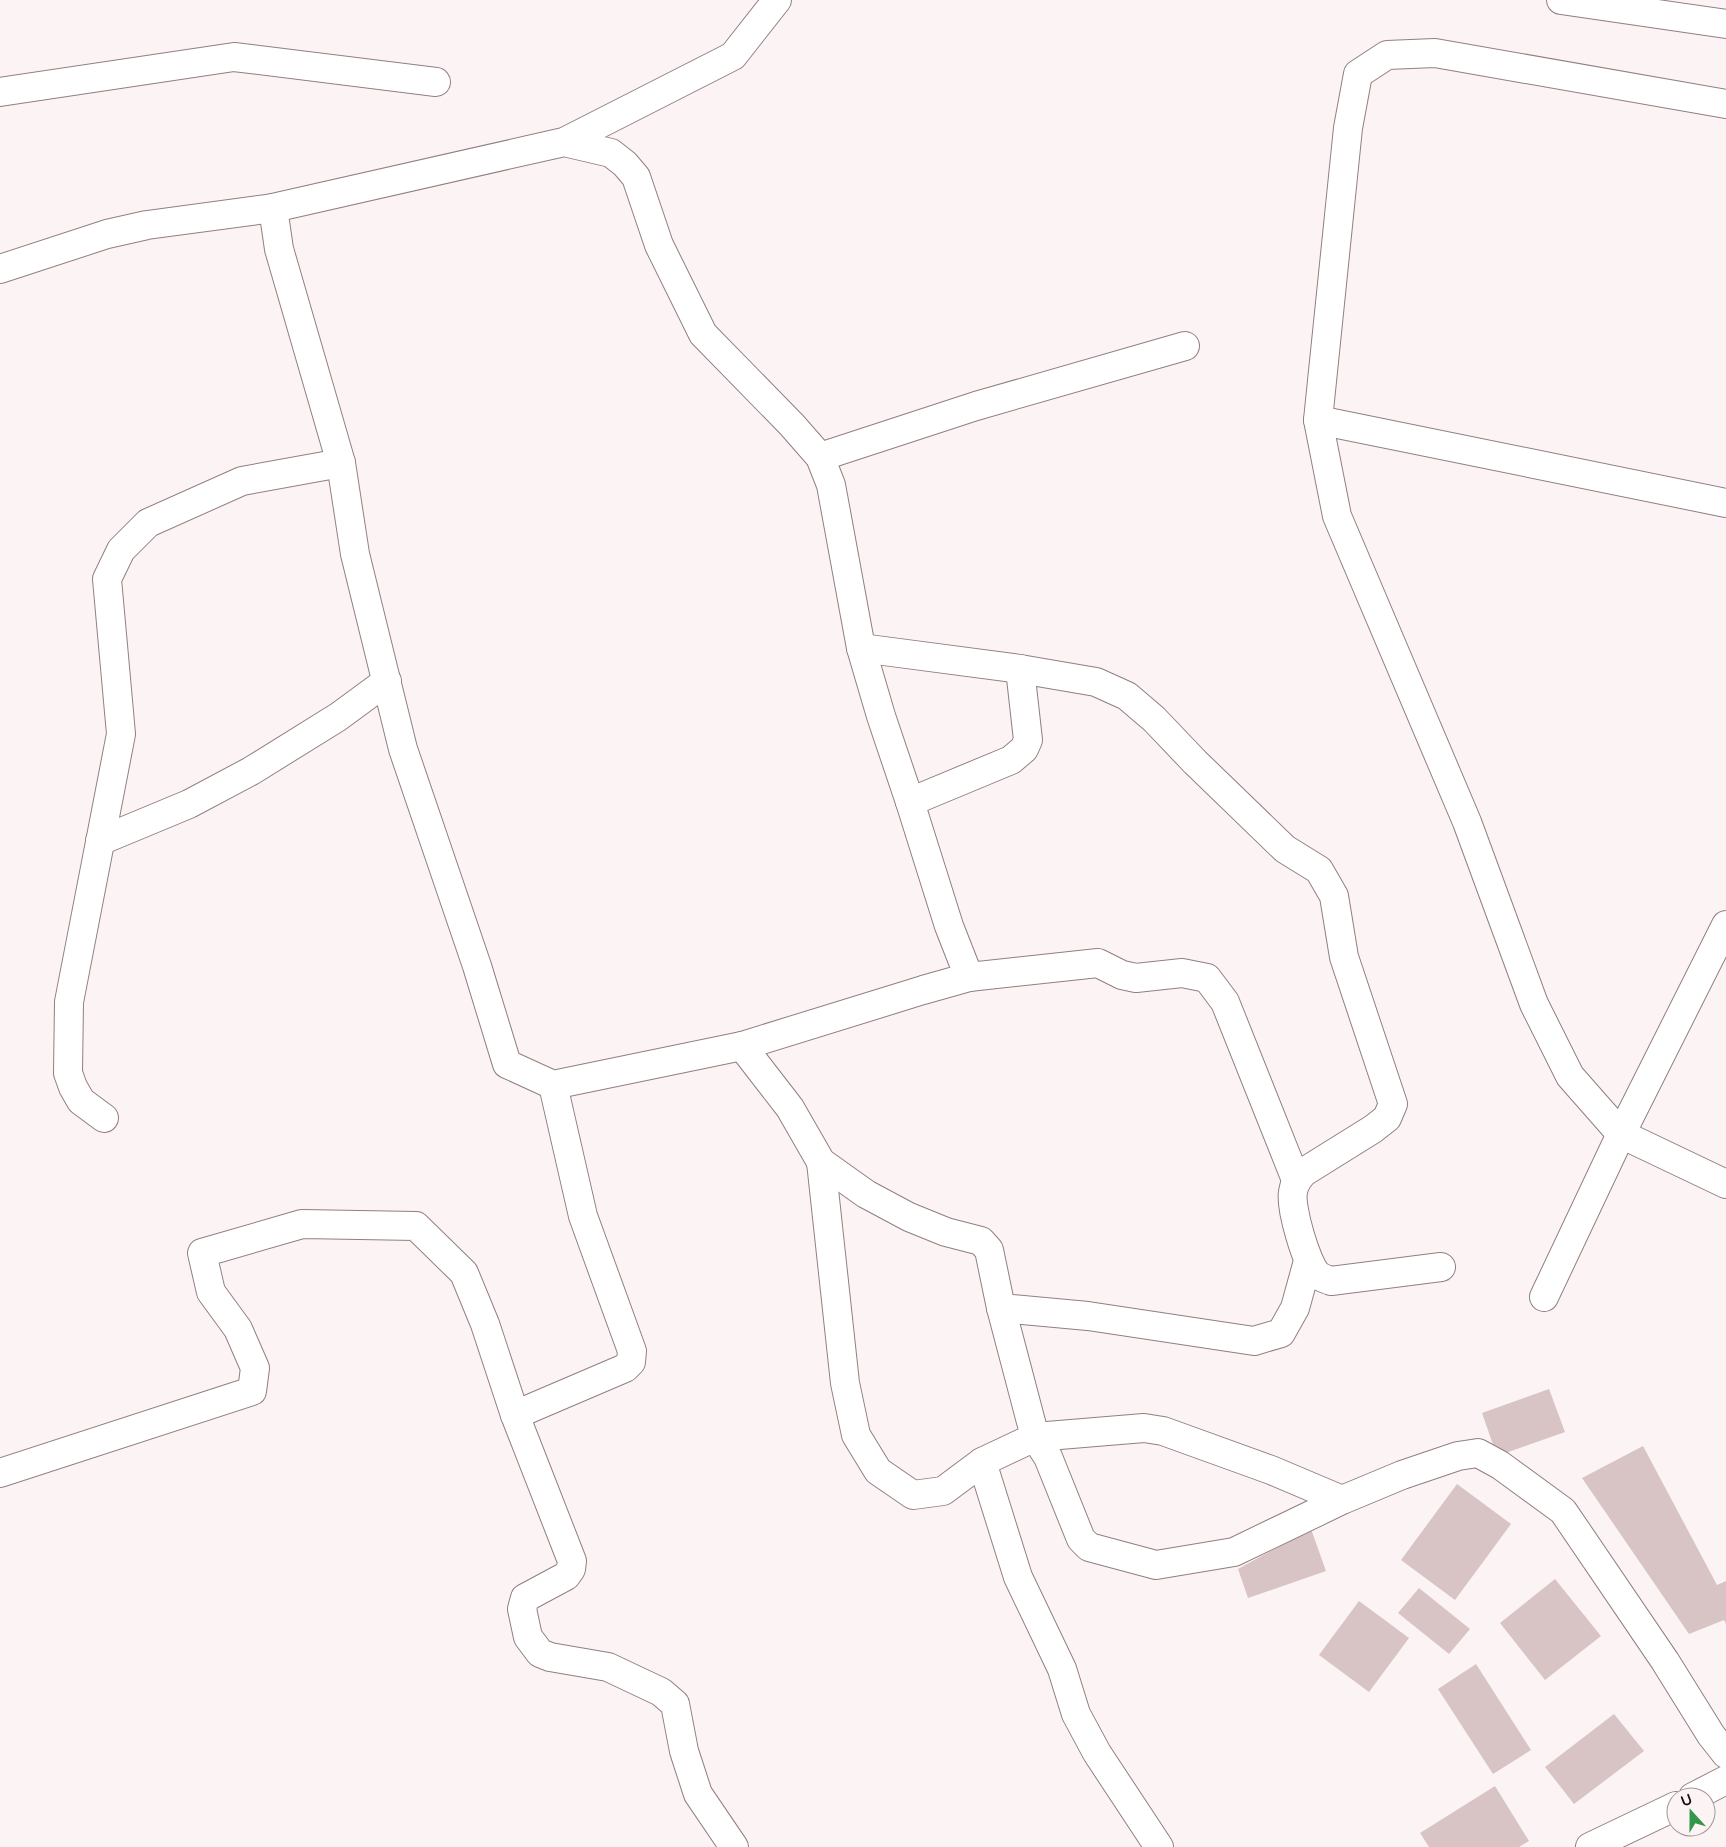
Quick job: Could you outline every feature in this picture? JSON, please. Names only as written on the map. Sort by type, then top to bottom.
[{"type":"street","points":[[1561,0],[1726,24]]},
{"type":"street","points":[[0,269],[107,234],[139,226],[273,208],[564,142],[733,56],[767,5]]},
{"type":"street","points":[[1726,104],[1435,53],[1387,55],[1358,74],[1348,128],[1318,420],[1337,516],[1467,822],[1534,1004],[1570,1076],[1621,1134],[1726,1184]]},
{"type":"street","points":[[0,92],[234,57],[436,82]]},
{"type":"street","points":[[564,142],[611,153],[625,164],[636,177],[659,245],[703,334],[792,425],[820,457],[831,485],[861,648],[880,716],[910,802],[949,926],[969,978]]},
{"type":"street","points":[[273,208],[279,249],[341,463],[355,554],[404,749],[477,966],[507,1064],[552,1085],[742,1046],[923,990],[969,978],[1098,963],[1122,975],[1136,978],[1182,973],[1207,978],[1224,1002],[1296,1180]]},
{"type":"street","points":[[820,457],[976,406],[1185,346]]},
{"type":"street","points":[[1318,420],[1726,504]]},
{"type":"street","points":[[104,1118],[81,1101],[68,1073],[69,1002],[122,734],[107,579],[121,550],[148,523],[242,481],[341,463]]},
{"type":"street","points":[[861,648],[1020,669],[1096,682],[1126,696],[1154,719],[1194,762],[1285,849],[1318,870],[1334,896],[1344,957],[1393,1104],[1387,1118],[1373,1129],[1304,1172],[1296,1180],[1292,1194],[1301,1242],[1308,1261],[1316,1274],[1331,1281],[1441,1267]]},
{"type":"street","points":[[910,802],[1011,760],[1024,750],[1028,740],[1020,669]]},
{"type":"street","points":[[100,841],[188,804],[252,771],[338,717],[387,681]]},
{"type":"street","points":[[1544,1296],[1621,1134],[1726,925]]},
{"type":"street","points":[[742,1046],[790,1108],[821,1162],[845,1383],[856,1435],[878,1471],[913,1495],[943,1491],[982,1462],[1035,1437],[1144,1428],[1163,1431],[1271,1470],[1342,1500]]},
{"type":"street","points":[[516,1416],[625,1368],[631,1362],[632,1351],[584,1216],[552,1085]]},
{"type":"street","points":[[821,1162],[866,1194],[909,1217],[946,1232],[981,1241],[989,1250],[1001,1308],[1035,1437],[1048,1457],[1081,1539],[1089,1547],[1156,1566],[1234,1552],[1342,1500],[1402,1475],[1458,1456],[1478,1453],[1500,1465],[1563,1512],[1665,1661],[1711,1736],[1726,1754]]},
{"type":"street","points":[[0,1473],[252,1391],[255,1368],[238,1329],[211,1292],[202,1254],[302,1224],[416,1226],[464,1273],[485,1324],[516,1416],[572,1560],[571,1569],[566,1576],[525,1598],[522,1609],[528,1637],[532,1645],[540,1653],[550,1657],[608,1667],[661,1692],[675,1704],[684,1751],[698,1794],[734,1847]]},
{"type":"street","points":[[1001,1308],[1088,1316],[1254,1341],[1281,1333],[1294,1308],[1308,1261]]},
{"type":"street","points":[[982,1462],[1018,1577],[1062,1669],[1076,1714],[1097,1753],[1159,1847]]},
{"type":"street","points":[[1712,1787],[1726,1780]]},
{"type":"street","points":[[1590,1847],[1666,1811]]},
{"type":"building","points":[[1549,1389],[1565,1432],[1497,1456],[1482,1413]]},
{"type":"building","points":[[1643,1446],[1717,1585],[1726,1581],[1726,1624],[1724,1620],[1689,1634],[1582,1478]]},
{"type":"building","points":[[1457,1484],[1511,1524],[1455,1600],[1401,1560]]},
{"type":"building","points":[[1311,1529],[1326,1571],[1248,1598],[1238,1569]]},
{"type":"building","points":[[1555,1579],[1601,1636],[1545,1680],[1500,1623]]},
{"type":"building","points":[[1419,1588],[1470,1629],[1449,1654],[1398,1613]]},
{"type":"building","points":[[1359,1601],[1409,1638],[1369,1692],[1319,1655]]},
{"type":"building","points":[[1476,1664],[1531,1750],[1493,1774],[1438,1689]]},
{"type":"building","points":[[1614,1714],[1644,1751],[1574,1804],[1545,1767]]},
{"type":"building","points":[[1495,1786],[1529,1841],[1519,1847],[1429,1847],[1420,1833]]}]
